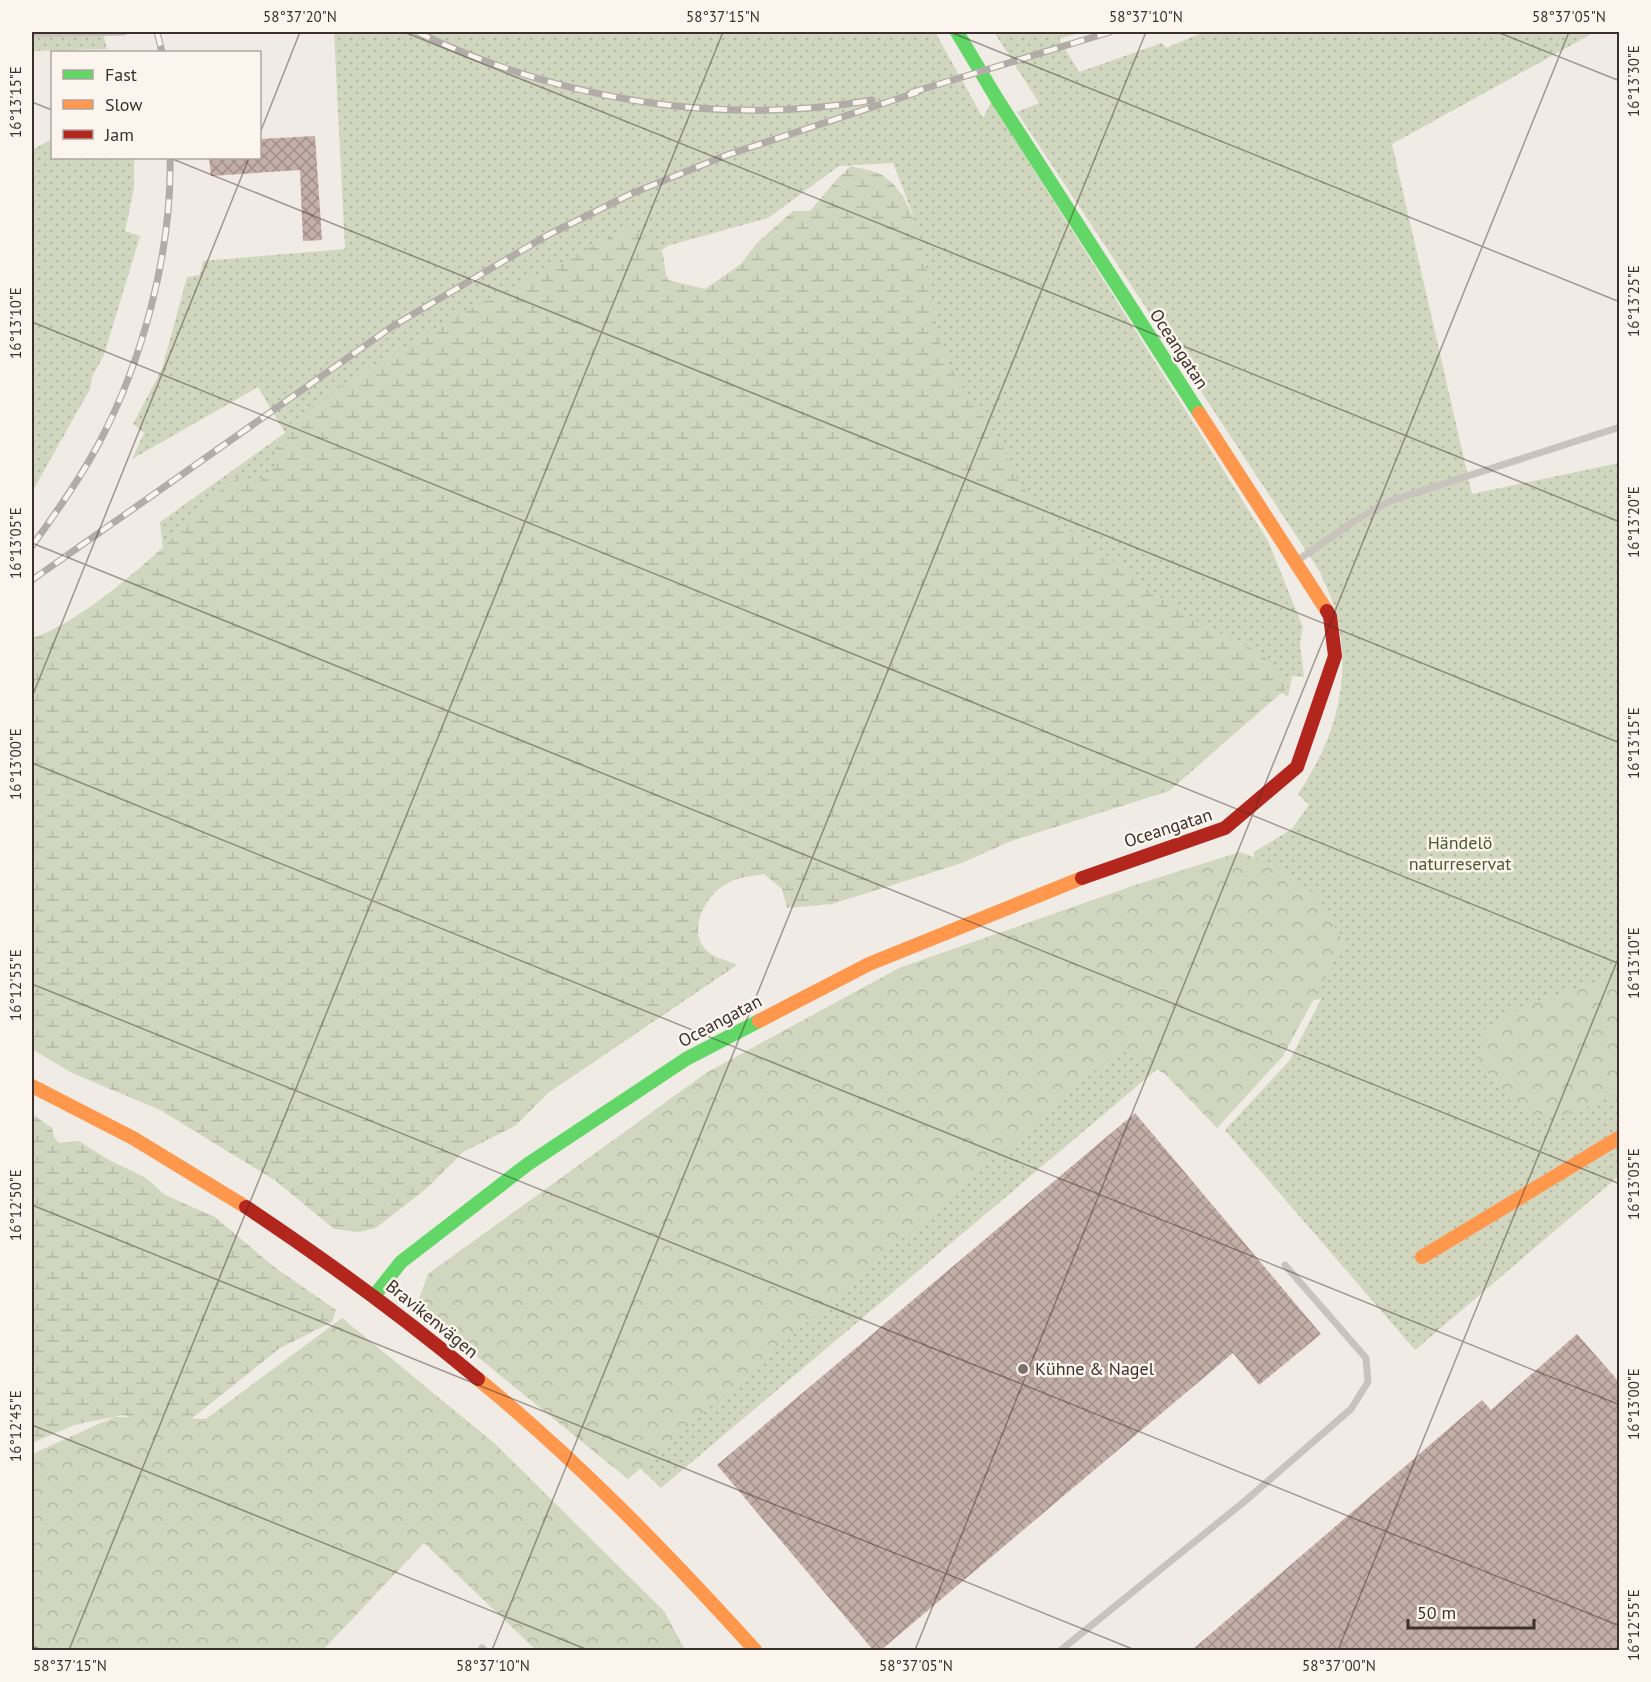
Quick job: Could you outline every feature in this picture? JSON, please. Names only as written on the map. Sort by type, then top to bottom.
[{"type":"street","name":"Oceangatan","points":[[374,1296],[401,1262],[456,1218],[528,1164],[686,1059],[869,964],[1111,866],[1225,828],[1297,767],[1335,656],[1330,616],[997,99],[957,32]]},
{"type":"street","name":"Bravikenvägen","points":[[32,1086],[185,1167],[274,1224],[374,1296],[496,1394],[623,1508],[755,1650]]},
{"type":"street","points":[[1422,1257],[1620,1137]]},
{"type":"lane","points":[[34,33],[124,32]]},
{"type":"lane","points":[[1296,562],[1356,520],[1390,501],[1620,427]]},
{"type":"lane","points":[[1061,1650],[1245,1501],[1351,1409],[1368,1382],[1366,1358],[1285,1265]]},
{"type":"green space","points":[[32,32],[103,32],[107,49],[32,51]]},
{"type":"green space","points":[[334,32],[935,32],[983,118],[991,102],[1268,541],[1303,627],[1300,643],[1304,677],[1292,676],[1288,697],[1076,546],[1013,484],[935,350],[923,259],[912,212],[893,163],[839,166],[768,218],[667,246],[635,271],[163,550],[160,522],[285,433],[258,387],[132,459],[144,433],[133,424],[162,369],[187,277],[200,275],[203,261],[345,249]]},
{"type":"green space","name":"Händelö naturreservat","points":[[994,32],[1082,32],[1059,39],[1079,72],[1162,43],[1166,48],[1204,32],[1595,32],[1392,144],[1472,494],[1619,463],[1619,1176],[1415,1350],[1225,1130],[1290,1060],[1321,999],[1219,1017],[661,1488],[449,1285],[1253,882],[1254,852],[1292,829],[1309,805],[1298,794],[1322,752],[1337,709],[1341,687],[1341,640],[1337,615],[1320,572],[1017,112],[1039,103]]},
{"type":"green space","points":[[51,140],[51,159],[134,159],[134,188],[125,231],[140,236],[104,355],[92,377],[90,389],[32,492],[32,150]]},
{"type":"green space","points":[[851,166],[882,175],[897,189],[909,208],[924,255],[937,330],[943,350],[960,383],[996,435],[1018,480],[1027,492],[1058,522],[1177,609],[1262,655],[1282,674],[1289,686],[1169,791],[1011,841],[962,863],[832,904],[787,908],[782,889],[764,874],[728,883],[720,888],[707,903],[702,912],[698,931],[700,941],[708,952],[737,965],[548,1093],[515,1126],[463,1152],[427,1188],[376,1228],[359,1232],[334,1229],[276,1181],[160,1110],[72,1073],[32,1049],[32,638],[71,620],[114,589],[173,538],[217,493],[230,483],[239,478],[258,483],[277,465],[274,450],[288,435],[292,421],[350,380],[447,321],[626,229],[646,237],[659,247],[668,280],[705,289],[741,264],[757,243],[793,211],[810,211]]},
{"type":"green space","points":[[1240,852],[1281,867],[1318,897],[1344,943],[1283,1056],[1217,1128],[1165,1074],[1120,1049],[628,1479],[416,1307],[428,1274],[706,1073],[899,968],[1138,884]]},
{"type":"green space","points":[[1619,976],[1619,1092],[1570,1115],[1531,1115],[1505,1095],[1477,1058],[1484,1030],[1526,1004]]},
{"type":"green space","points":[[32,1114],[52,1128],[54,1137],[59,1143],[79,1141],[107,1159],[146,1178],[165,1195],[215,1217],[273,1266],[336,1310],[332,1322],[280,1348],[191,1419],[149,1423],[123,1415],[74,1425],[32,1443]]},
{"type":"green space","points":[[342,1318],[494,1443],[664,1611],[685,1650],[536,1650],[424,1543],[323,1650],[32,1650],[32,1454],[114,1417],[206,1419]]},
{"type":"building","points":[[315,136],[322,240],[303,241],[300,170],[211,176],[209,159],[261,159],[261,139]]},
{"type":"building","name":"Kühne & Nagel","points":[[1135,1113],[1321,1334],[1259,1385],[1233,1353],[881,1650],[873,1650],[717,1465]]},
{"type":"building","points":[[1577,1334],[1620,1383],[1620,1650],[1192,1650],[1482,1400],[1491,1410]]},
{"type":"railway","points":[[157,32],[162,51]]},
{"type":"railway","points":[[417,32],[525,75],[582,90],[639,101],[697,108],[756,110],[814,108],[872,100]]},
{"type":"railway","points":[[910,93],[1110,32]]},
{"type":"railway","points":[[32,580],[393,326],[548,235],[633,193],[727,155],[918,92]]},
{"type":"railway","points":[[32,546],[92,456],[129,377],[152,304],[160,267],[166,230],[170,159]]},
{"type":"traffic: fast","points":[[957,32],[997,99],[1199,413]]},
{"type":"traffic: fast","points":[[374,1296],[401,1262],[528,1164],[686,1059],[759,1021]]},
{"type":"traffic: slow","points":[[1199,413],[1327,611]]},
{"type":"traffic: slow","points":[[759,1021],[869,964],[1082,878]]},
{"type":"traffic: slow","points":[[32,1086],[133,1138],[246,1207]]},
{"type":"traffic: slow","points":[[1422,1257],[1620,1137]]},
{"type":"traffic: slow","points":[[478,1379],[587,1475],[755,1650]]},
{"type":"traffic: jam","points":[[1082,878],[1225,828],[1297,767],[1335,656],[1330,616],[1327,611]]},
{"type":"traffic: jam","points":[[246,1207],[365,1290],[478,1379]]},
{"type":"place","name":"Kühne & Nagel","points":[[1023,1369]]}]
